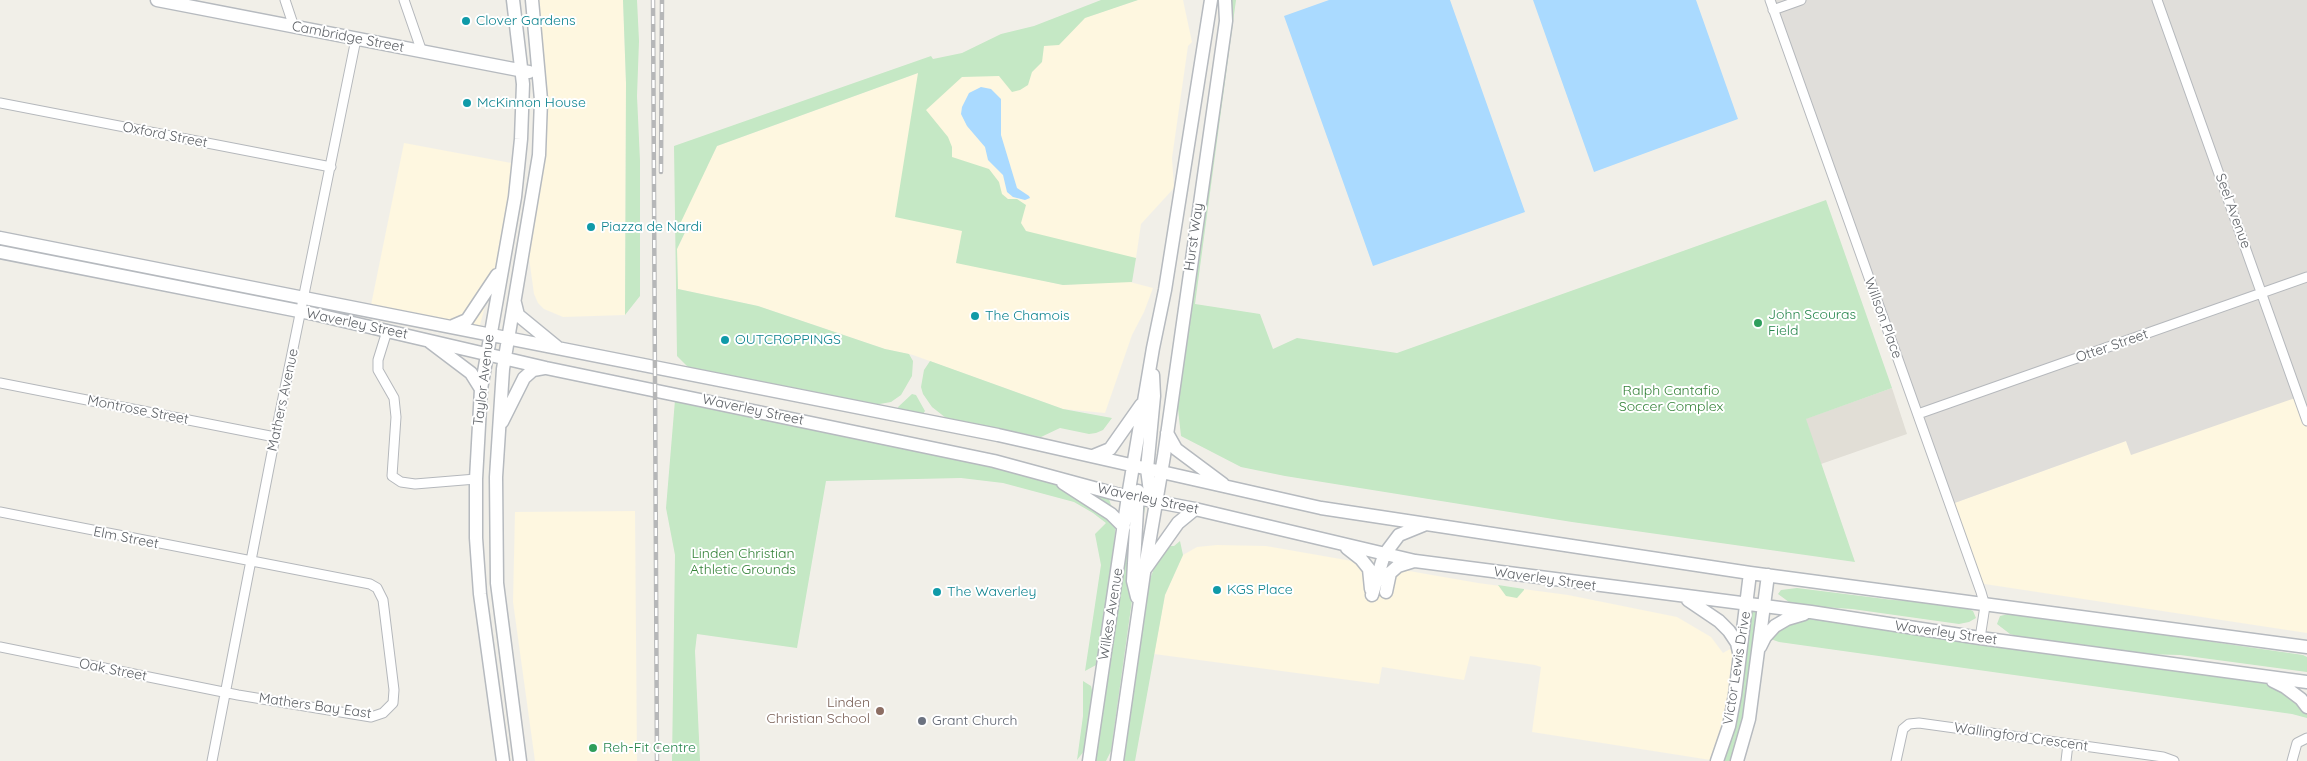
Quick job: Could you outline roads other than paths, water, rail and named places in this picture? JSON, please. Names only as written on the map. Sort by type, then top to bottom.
[{"type":"main road","name":"Taylor Avenue","points":[[502,761],[479,586],[476,538],[476,479],[481,389],[489,334],[516,197],[521,139],[522,71],[513,0]]},
{"type":"main road","name":"Taylor Avenue","points":[[520,761],[497,583],[496,496],[498,431],[504,358],[539,156],[541,112],[532,0]]},
{"type":"main road","name":"Hurst Way","points":[[1133,466],[1165,290],[1211,0]]},
{"type":"main road","name":"Hurst Way","points":[[1160,473],[1226,21],[1226,0]]},
{"type":"main road","name":"Cambridge Street","points":[[164,1],[539,75]]},
{"type":"main road","name":"Waverley Street","points":[[0,238],[452,326],[507,339],[1093,456],[1160,473],[1321,508],[1750,573],[1985,606],[2307,647]]},
{"type":"main road","name":"Waverley Street","points":[[0,252],[302,312],[424,338],[546,368],[985,459],[1133,497],[1195,509],[1415,561],[1811,612],[1980,638],[2307,682]]},
{"type":"main road","points":[[452,326],[467,320],[501,269]]},
{"type":"main road","points":[[515,300],[518,315],[558,349]]},
{"type":"main road","points":[[424,338],[471,372],[481,389]]},
{"type":"main road","points":[[1153,348],[1154,396],[1147,470],[1150,492],[1155,502]]},
{"type":"main road","points":[[498,431],[524,378],[533,370],[546,368]]},
{"type":"main road","points":[[1093,456],[1110,449],[1144,400]]},
{"type":"main road","points":[[1167,433],[1176,450],[1226,487]]},
{"type":"main road","name":"Wilkes Avenue","points":[[1090,761],[1124,527],[1133,497],[1133,466]]},
{"type":"main road","name":"Wilkes Avenue","points":[[1116,761],[1160,473]]},
{"type":"main road","points":[[1050,475],[1111,514],[1124,527]]},
{"type":"main road","points":[[1133,497],[1133,581],[1139,606]]},
{"type":"main road","points":[[1144,573],[1178,523],[1195,509]]},
{"type":"main road","points":[[1346,546],[1369,569],[1372,595],[1384,555],[1399,536],[1428,523]]},
{"type":"main road","points":[[1386,592],[1390,573],[1398,566],[1415,561]]},
{"type":"main road","name":"Victor Lewis Drive","points":[[1717,761],[1729,726],[1750,573]]},
{"type":"main road","name":"Victor Lewis Drive","points":[[1737,761],[1749,719],[1768,575]]},
{"type":"main road","points":[[1680,596],[1708,612],[1724,626],[1737,643],[1740,656]]},
{"type":"main road","points":[[1758,654],[1765,637],[1774,626],[1787,619],[1811,612]]},
{"type":"main road","points":[[2262,677],[2285,687],[2301,699],[2307,708]]},
{"type":"street","points":[[285,0],[294,27]]},
{"type":"street","points":[[404,0],[422,52]]},
{"type":"street","name":"Willson Place","points":[[1770,0],[1985,606],[1980,638]]},
{"type":"street","points":[[1773,10],[1801,0]]},
{"type":"street","name":"Seel Avenue","points":[[2157,0],[2307,422]]},
{"type":"street","name":"Mathers Avenue","points":[[212,761],[275,437],[302,312],[356,39]]},
{"type":"street","name":"Oxford Street","points":[[0,103],[331,167]]},
{"type":"street","name":"Otter Street","points":[[1918,414],[2307,278]]},
{"type":"street","points":[[387,330],[378,360],[378,370],[394,398],[396,417],[392,476],[401,482],[415,484],[476,479]]},
{"type":"street","name":"Montrose Street","points":[[0,383],[275,437]]},
{"type":"street","name":"Elm Street","points":[[0,512],[251,562]]},
{"type":"street","name":"Mathers Bay East","points":[[226,692],[371,717],[383,713],[393,703],[394,690],[383,600],[377,588],[362,582],[251,562]]},
{"type":"street","name":"Oak Street","points":[[0,647],[226,692]]},
{"type":"street","name":"Wallingford Crescent","points":[[1896,761],[1903,729],[1909,724],[1919,723],[2163,757],[2174,761]]},
{"type":"street","points":[[2292,761],[2297,743],[2307,738]]},
{"type":"street","points":[[2066,761],[2068,744]]},
{"type":"water","points":[[1329,0],[1450,0],[1525,212],[1373,266],[1284,16]]},
{"type":"water","points":[[1533,0],[1696,0],[1738,119],[1594,172]]},
{"type":"water","points":[[981,87],[991,89],[1001,99],[1001,135],[1017,188],[1030,198],[1025,200],[1013,197],[1007,192],[1003,175],[988,160],[985,147],[967,126],[961,114],[962,107],[969,93]]},
{"type":"railway","points":[[653,0],[657,761]]},
{"type":"railway","points":[[661,172],[662,0]]},
{"type":"place","name":"Clover Gardens","points":[[466,21]]},
{"type":"place","name":"McKinnon House","points":[[467,103]]},
{"type":"place","name":"Piazza de Nardi","points":[[591,227]]},
{"type":"place","name":"The Chamois","points":[[975,316]]},
{"type":"place","name":"John Scouras Field","points":[[1758,323]]},
{"type":"place","name":"OUTCROPPINGS","points":[[725,340]]},
{"type":"place","name":"KGS Place","points":[[1217,590]]},
{"type":"place","name":"The Waverley","points":[[937,592]]},
{"type":"place","name":"Linden Christian School","points":[[880,711]]},
{"type":"place","name":"Grant Church","points":[[922,721]]},
{"type":"place","name":"Reh-Fit Centre","points":[[593,748]]},
{"type":"park label","name":"Ralph Cantafio Soccer Complex","points":[[1671,400]]},
{"type":"park label","name":"Linden Christian Athletic Grounds","points":[[743,562]]}]
